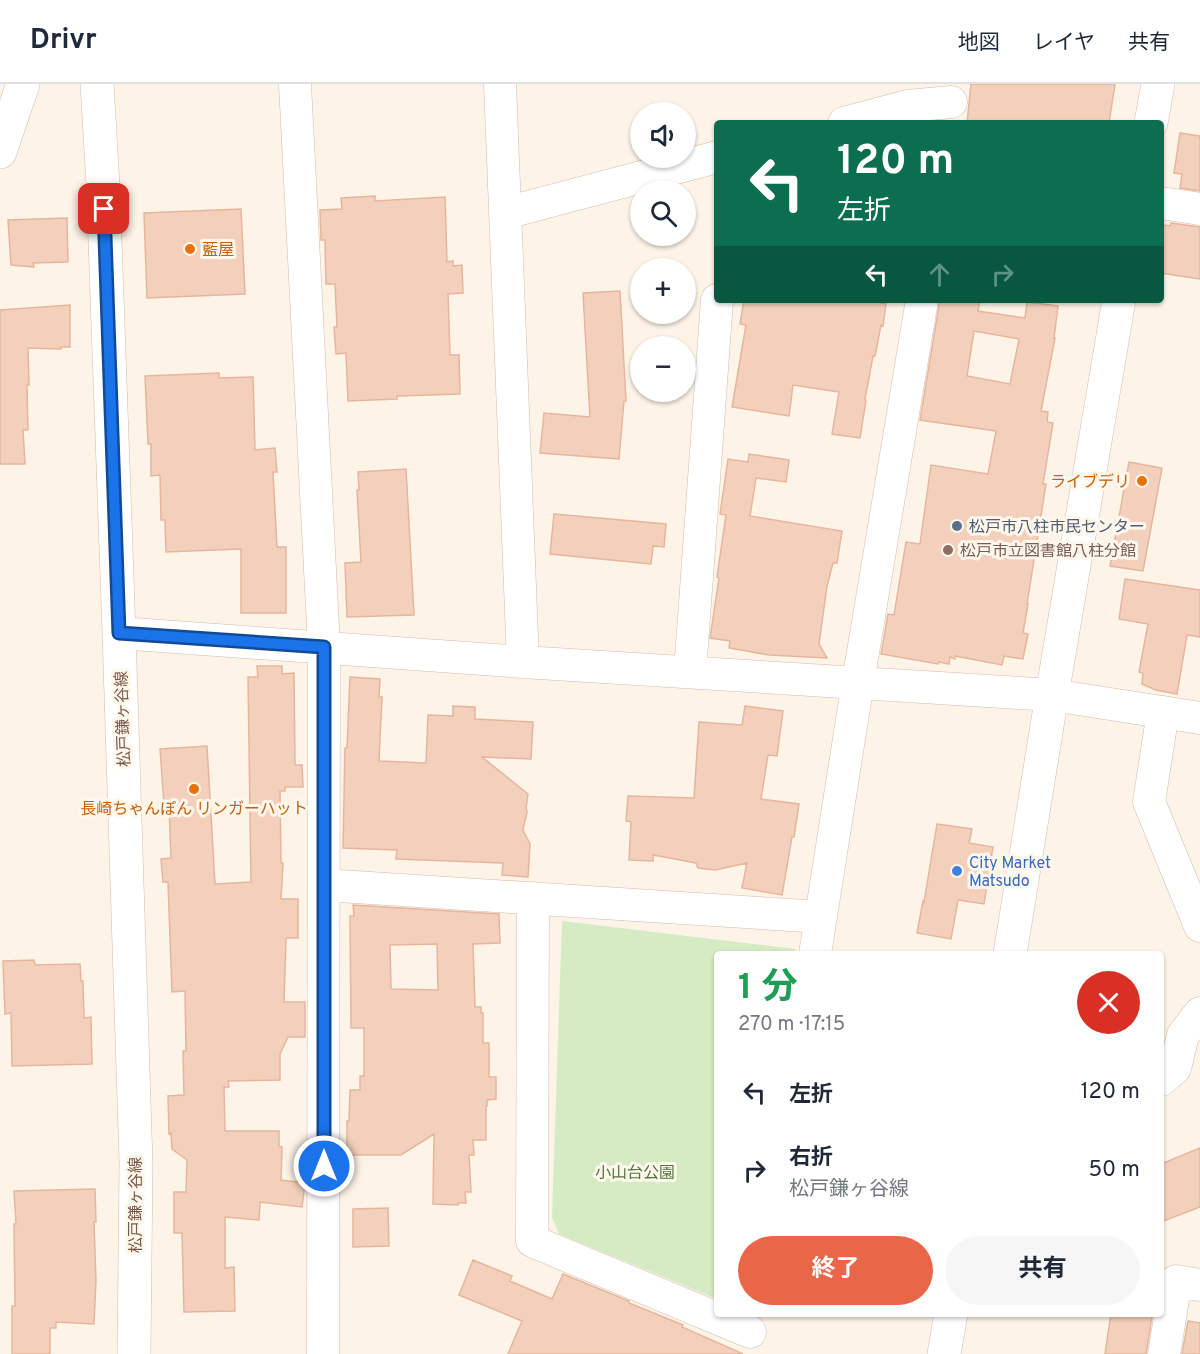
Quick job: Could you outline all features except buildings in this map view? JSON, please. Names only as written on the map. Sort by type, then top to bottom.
[{"type":"main road","points":[[0,152],[23,84]]},
{"type":"main road","name":"松戸鎌ヶ谷線","points":[[97,84],[103,185],[136,1162],[134,1354]]},
{"type":"main road","points":[[1152,120],[1158,84]]},
{"type":"main road","points":[[1010,951],[1117,303]]},
{"type":"main road","points":[[944,1354],[950,1317]]},
{"type":"street","points":[[295,84],[324,647],[323,1354]]},
{"type":"street","points":[[500,84],[523,662]]},
{"type":"street","points":[[855,120],[908,106],[951,103]]},
{"type":"street","points":[[505,213],[714,158]]},
{"type":"street","points":[[1164,203],[1200,209]]},
{"type":"street","points":[[690,672],[717,303]]},
{"type":"street","points":[[815,951],[921,303]]},
{"type":"street","points":[[119,633],[523,662],[1052,695],[1200,718]]},
{"type":"street","points":[[1163,712],[1149,802],[1200,926]]},
{"type":"street","points":[[324,885],[821,917]]},
{"type":"street","points":[[533,898],[532,1241],[750,1333]]},
{"type":"street","points":[[1164,1077],[1175,1068],[1183,1035],[1200,1013]]},
{"type":"street","points":[[1164,1354],[1179,1282]]},
{"type":"green space","name":"小山台公園","points":[[562,921],[795,949],[795,951],[714,951],[714,1298],[559,1234],[552,1217]]},
{"type":"place","name":"藍屋","points":[[190,249]]},
{"type":"place","name":"ライブデリ","points":[[1142,481]]},
{"type":"place","name":"松戸市八柱市民センター","points":[[957,526]]},
{"type":"place","name":"松戸市立図書館八柱分館","points":[[948,550]]},
{"type":"place","name":"長崎ちゃんぽん リンガーハット","points":[[194,789]]},
{"type":"place","name":"City Market Matsudo","points":[[957,871]]},
{"type":"route","points":[[104,209],[119,633],[324,647],[324,1166]]}]
